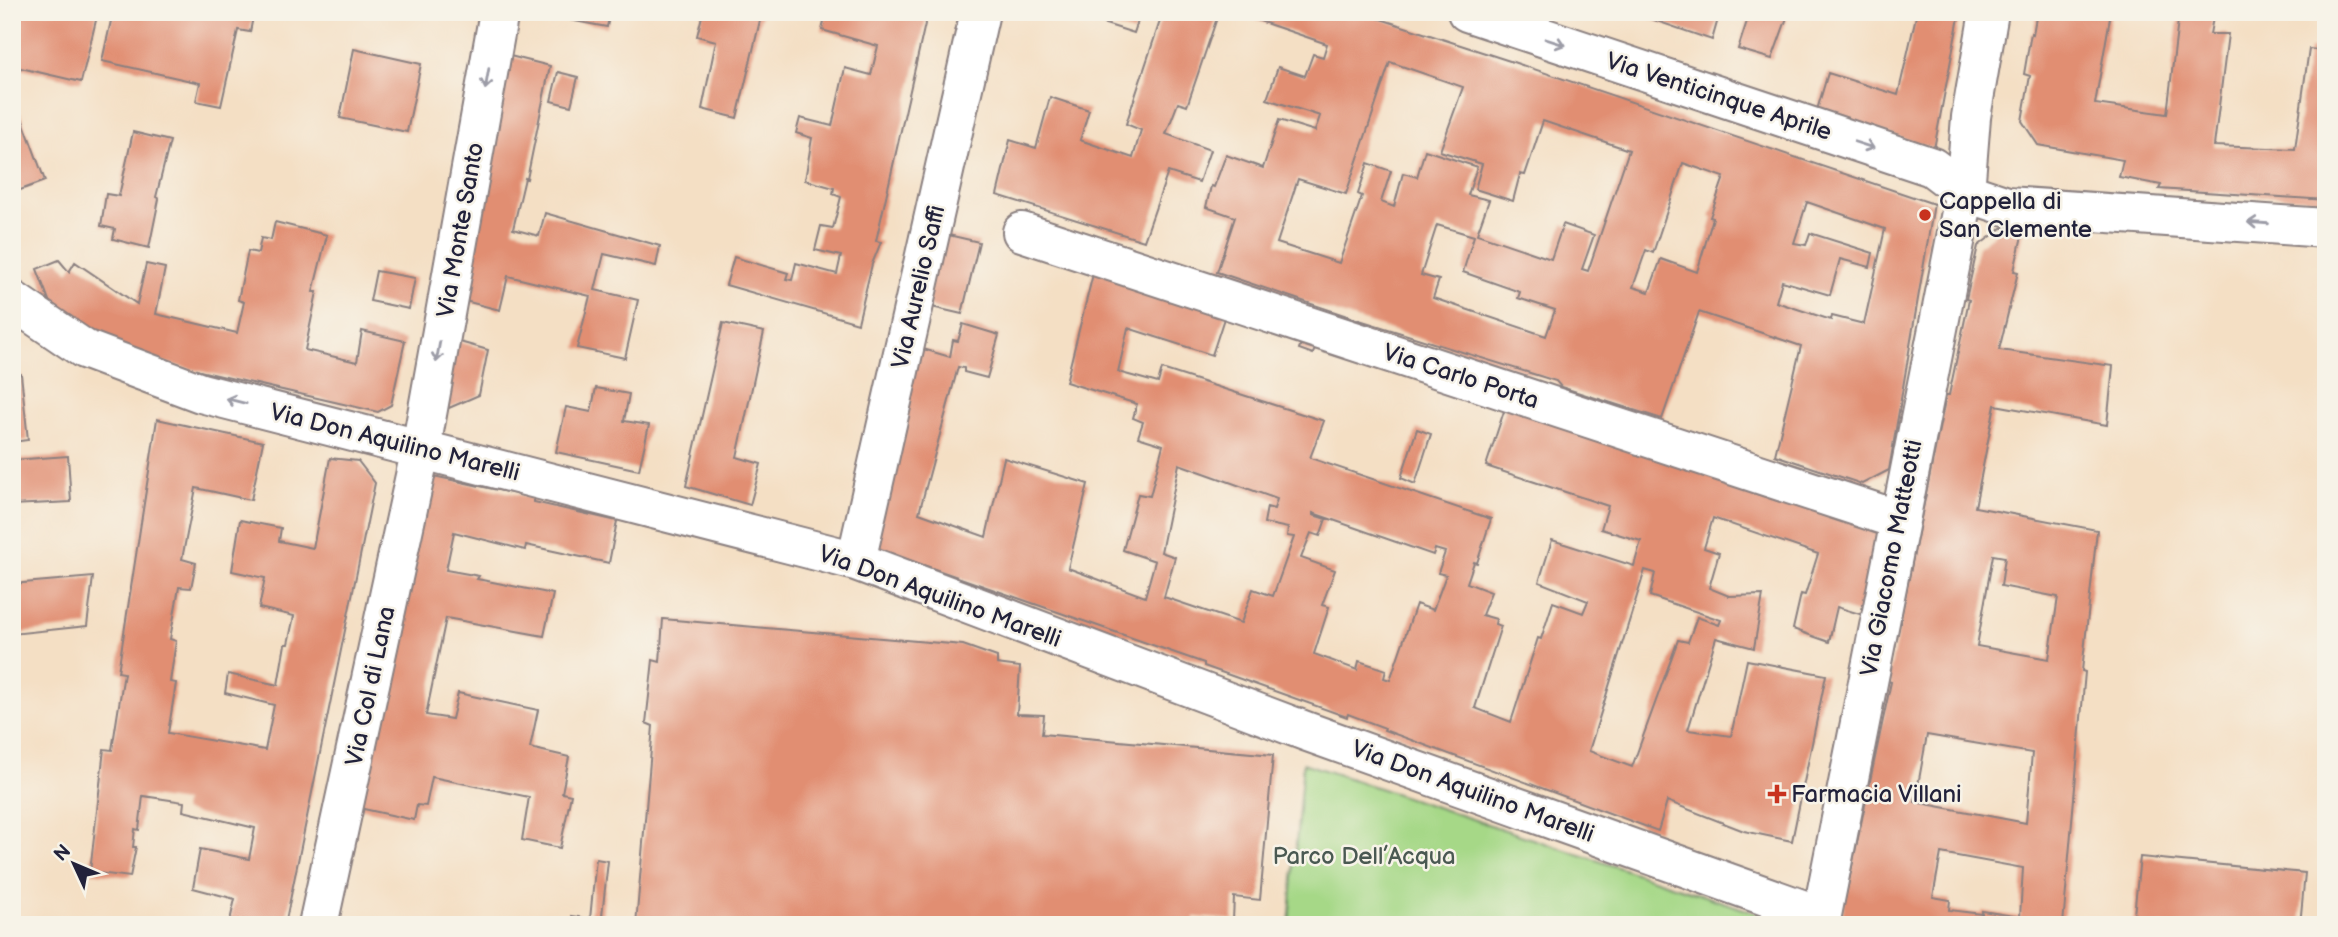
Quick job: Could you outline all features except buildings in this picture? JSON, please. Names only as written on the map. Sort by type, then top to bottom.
[{"type":"street","name":"Via Monte Santo","points":[[421,448],[499,12]]},
{"type":"street","name":"Via Aurelio Saffi","points":[[856,561],[980,12]]},
{"type":"street","name":"Via Venticinque Aprile","points":[[1467,12],[1932,167],[1965,192],[2007,206],[2326,228]]},
{"type":"street","name":"Via Giacomo Matteotti","points":[[1820,920],[1965,192],[1971,117],[1989,12]]},
{"type":"street","name":"Via Carlo Porta","points":[[1022,232],[1899,520]]},
{"type":"street","name":"Via Don Aquilino Marelli","points":[[12,300],[84,349],[201,393],[856,561],[1308,732],[1820,920]]},
{"type":"street","name":"Via Col di Lana","points":[[318,925],[421,448]]},
{"type":"green space","name":"Parco Dell’Acqua","points":[[1303,763],[1792,925],[1289,925]]},
{"type":"place","name":"Cappella di San Clemente","points":[[1925,215]]},
{"type":"place","name":"Farmacia Villani","points":[[1777,794]]}]
